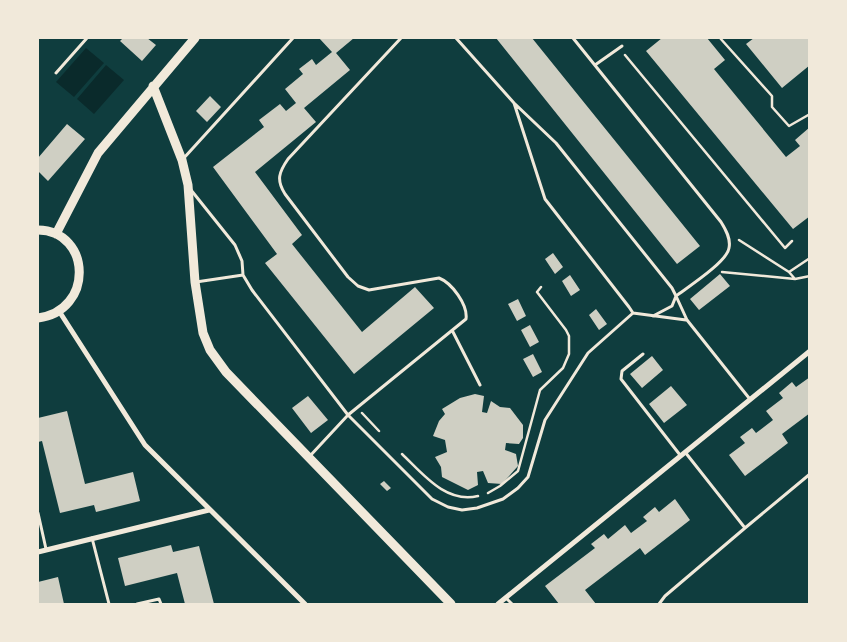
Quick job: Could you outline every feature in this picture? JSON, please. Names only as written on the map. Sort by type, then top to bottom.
[{"type":"street","points":[[56,234],[98,153],[195,38]]},
{"type":"street","points":[[153,86],[182,160],[188,185],[195,282],[203,333],[210,350],[226,372],[451,604]]},
{"type":"street","points":[[38,230],[56,234],[67,242],[75,253],[80,272],[76,291],[69,302],[60,311],[47,317],[38,318]]},
{"type":"street","points":[[60,311],[145,445],[304,604]]},
{"type":"street","points":[[498,604],[749,398],[810,351]]},
{"type":"street","points":[[38,552],[209,510]]},
{"type":"lane","points":[[56,73],[87,38]]},
{"type":"lane","points":[[182,160],[293,38]]},
{"type":"lane","points":[[309,457],[348,416],[453,332],[466,319],[467,314],[446,281],[432,279],[369,290],[358,286],[348,277],[285,194],[279,181],[281,170],[288,159],[401,38]]},
{"type":"lane","points":[[459,38],[514,102],[556,143],[667,281],[687,320],[749,398]]},
{"type":"lane","points":[[574,38],[721,222],[730,242],[727,256],[676,296],[672,306],[653,316]]},
{"type":"lane","points":[[595,65],[622,46]]},
{"type":"lane","points":[[514,102],[545,199],[634,313],[687,320]]},
{"type":"lane","points":[[188,185],[235,245],[242,261],[243,275],[252,290],[348,416],[432,499],[448,507],[462,510],[490,505],[518,488],[528,477],[541,431],[550,411],[588,353],[634,313]]},
{"type":"lane","points":[[195,282],[243,275]]},
{"type":"lane","points":[[453,332],[480,385]]},
{"type":"lane","points":[[644,354],[622,371],[621,379],[745,528]]},
{"type":"lane","points":[[659,604],[665,596],[810,474]]},
{"type":"lane","points":[[38,513],[46,549]]},
{"type":"lane","points":[[92,538],[109,604]]},
{"type":"lane","points":[[506,598],[512,604]]},
{"type":"lane","points":[[137,604],[159,599],[161,604]]},
{"type":"path","points":[[720,38],[772,96],[772,107],[789,126],[810,114]]},
{"type":"path","points":[[622,46],[623,54],[785,248],[792,241]]},
{"type":"path","points":[[727,233],[789,272],[796,279]]},
{"type":"path","points":[[789,272],[810,258]]},
{"type":"path","points":[[708,271],[796,279],[810,276]]},
{"type":"path","points":[[401,453],[439,488],[463,498],[490,493],[518,471],[540,390],[563,368],[569,354],[569,336],[537,292],[541,287]]},
{"type":"path","points":[[357,409],[381,433]]},
{"type":"water","points":[[86,48],[104,63],[74,97],[56,82]]},
{"type":"water","points":[[106,65],[124,80],[94,114],[77,99]]},
{"type":"building","points":[[123,38],[147,38],[156,45],[142,61],[120,41]]},
{"type":"building","points":[[319,38],[354,38],[336,53],[350,70],[304,108],[316,122],[255,172],[302,235],[292,244],[362,332],[415,287],[434,308],[354,374],[265,263],[277,254],[213,167],[264,127],[259,120],[280,104],[286,111],[296,103],[285,89],[303,74],[299,69],[312,59],[316,65],[332,52]]},
{"type":"building","points":[[496,38],[532,38],[700,246],[677,264]]},
{"type":"building","points":[[662,38],[707,38],[725,60],[714,69],[786,157],[800,146],[795,140],[810,127],[810,216],[793,229],[646,51]]},
{"type":"building","points":[[754,38],[810,38],[810,65],[782,88],[746,44]]},
{"type":"building","points":[[210,96],[221,107],[207,122],[196,111]]},
{"type":"building","points":[[67,124],[85,139],[48,181],[38,171],[38,158]]},
{"type":"building","points":[[553,253],[563,267],[555,274],[545,259]]},
{"type":"building","points":[[720,274],[730,286],[699,310],[690,299]]},
{"type":"building","points":[[570,275],[580,290],[571,296],[562,281]]},
{"type":"building","points":[[518,299],[526,316],[517,321],[508,304]]},
{"type":"building","points":[[596,309],[607,324],[599,330],[589,315]]},
{"type":"building","points":[[530,325],[539,342],[530,347],[521,330]]},
{"type":"building","points":[[533,354],[542,372],[533,377],[523,359]]},
{"type":"building","points":[[652,356],[663,370],[642,388],[630,374]]},
{"type":"building","points":[[810,377],[810,413],[782,434],[788,443],[745,476],[729,455],[745,443],[740,437],[752,428],[756,433],[773,420],[766,411],[783,398],[779,393],[792,382],[796,387]]},
{"type":"building","points":[[671,386],[687,405],[664,423],[649,404]]},
{"type":"building","points":[[475,394],[484,396],[482,412],[487,413],[491,401],[500,407],[510,408],[523,425],[523,438],[519,444],[506,443],[505,450],[516,454],[518,466],[502,484],[488,483],[483,471],[477,472],[478,485],[468,490],[442,477],[441,467],[435,457],[447,452],[445,440],[433,436],[439,421],[445,414],[442,409],[460,398]]},
{"type":"building","points":[[308,396],[328,420],[311,433],[292,408]]},
{"type":"building","points":[[67,411],[85,484],[133,472],[140,501],[96,512],[94,505],[60,513],[42,441],[38,442],[38,418]]},
{"type":"building","points":[[384,481],[391,488],[387,491],[380,484]]},
{"type":"building","points":[[675,499],[690,520],[645,555],[640,548],[585,590],[596,604],[559,604],[545,586],[595,548],[591,544],[604,534],[608,539],[625,525],[631,533],[647,521],[643,517],[655,507],[659,512]]},
{"type":"building","points":[[171,545],[173,552],[199,546],[214,604],[185,604],[177,573],[125,586],[118,558]]},
{"type":"building","points":[[58,577],[64,604],[38,604],[38,582]]}]
